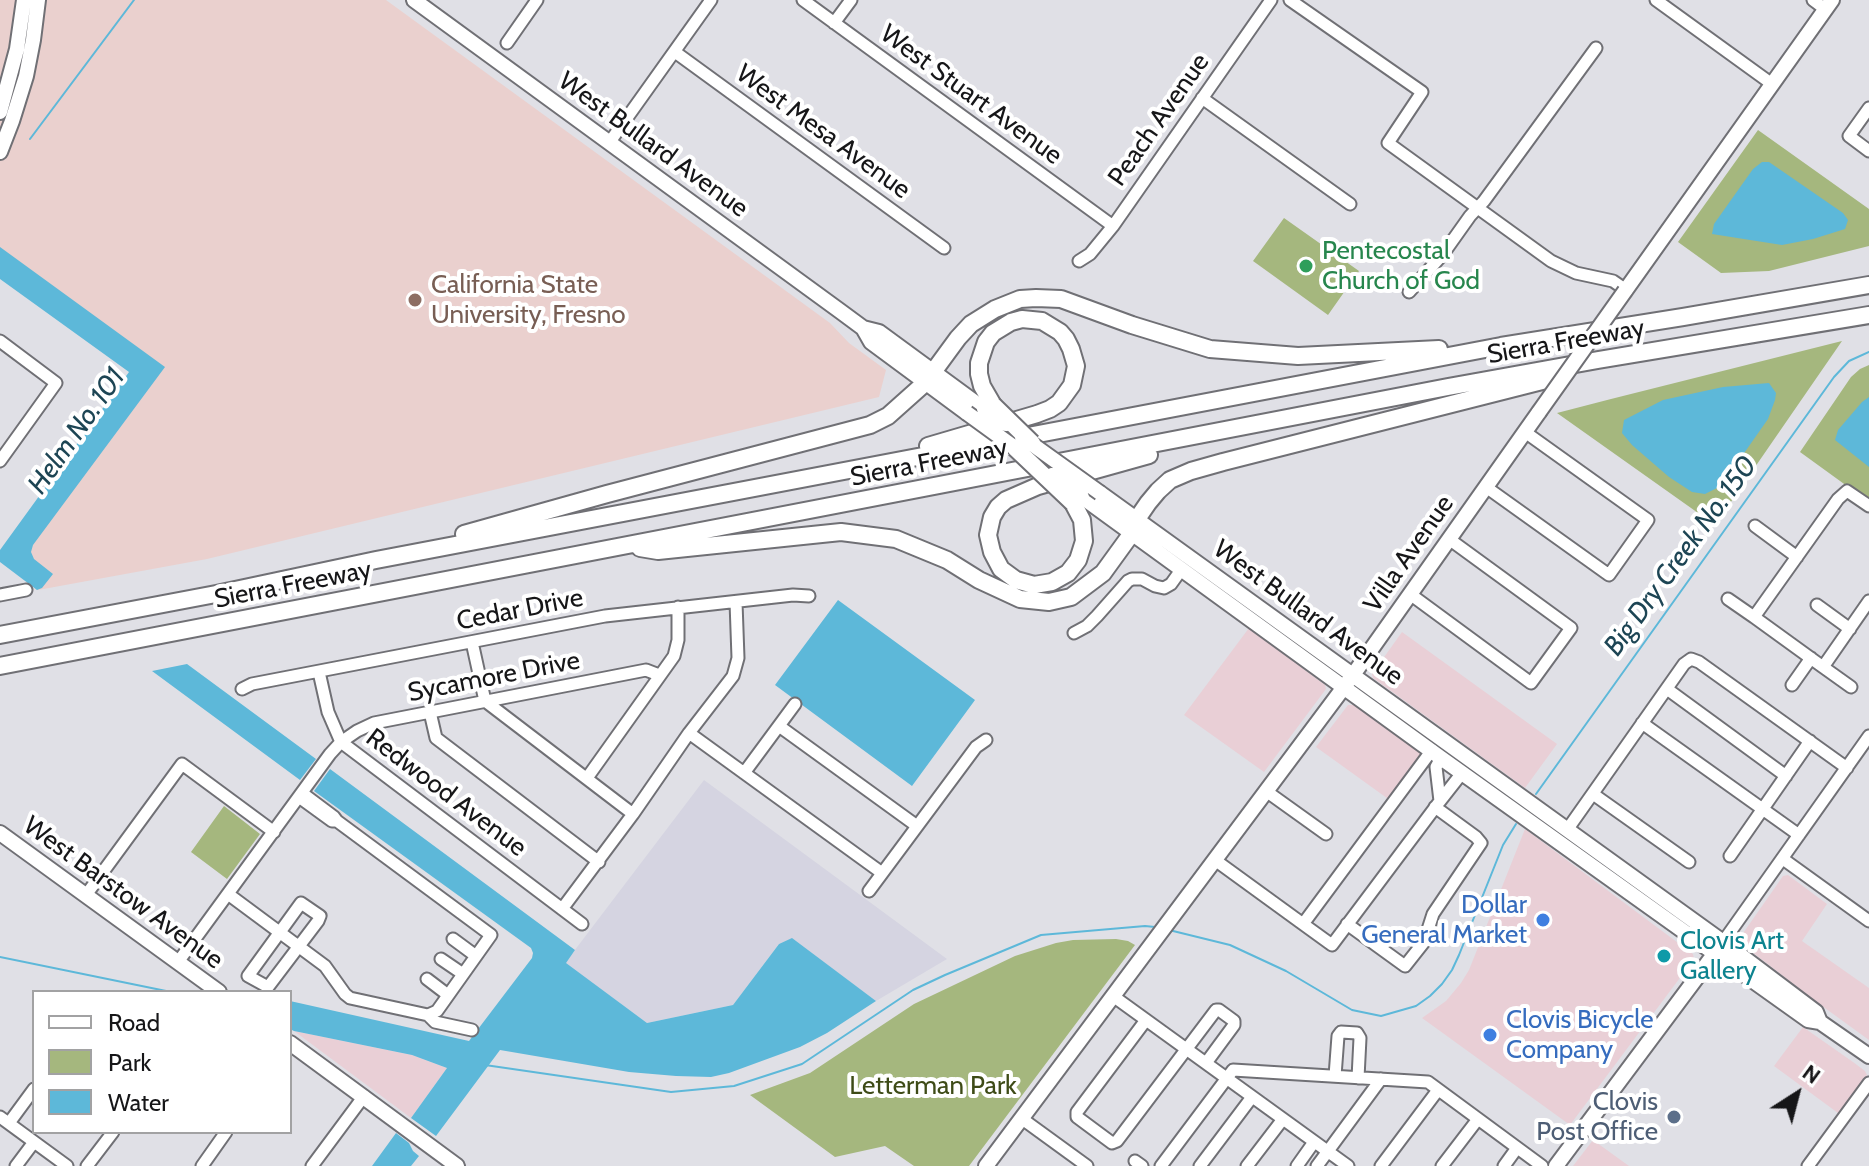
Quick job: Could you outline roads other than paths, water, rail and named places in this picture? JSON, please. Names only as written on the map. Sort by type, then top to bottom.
[{"type":"highway","name":"Sierra Freeway","points":[[0,635],[376,560],[1501,346],[1869,285]]},
{"type":"highway","points":[[376,560],[870,425],[888,416],[929,377],[958,338],[982,316],[1008,303],[1050,297],[1072,302],[1132,325],[1210,349],[1298,356],[1501,346]]},
{"type":"highway","name":"Sierra Freeway","points":[[0,666],[1463,384],[1869,315]]},
{"type":"highway","points":[[825,476],[1050,409],[1067,394],[1075,376],[1074,357],[1060,332],[1042,321],[1022,319],[993,333],[986,342],[979,363],[982,386],[988,407],[1024,446],[1078,500],[1084,541],[1078,560],[1068,573],[1052,582],[1034,585],[1016,580],[1001,569],[988,535],[992,517],[1006,500],[1038,486],[1246,427]]},
{"type":"highway","points":[[622,546],[658,551],[841,532],[896,539],[947,560],[979,580],[1020,599],[1049,602],[1071,597],[1103,573],[1158,491],[1170,480],[1191,471],[1680,347]]},
{"type":"main road","points":[[0,112],[17,49],[24,0]]},
{"type":"main road","points":[[0,152],[24,85],[38,0]]},
{"type":"main road","name":"West Bullard Avenue","points":[[422,2],[863,328],[879,332],[967,413],[1100,493],[1181,570],[1567,830],[1682,912],[1719,948]]},
{"type":"main road","name":"Villa Avenue","points":[[989,1165],[1410,594],[1772,84],[1823,3]]},
{"type":"main road","name":"West Bullard Avenue","points":[[929,377],[988,407]]},
{"type":"main road","name":"West Bullard Avenue","points":[[1078,500],[1134,526],[1249,601],[1462,773],[1619,885],[1719,948]]},
{"type":"main road","points":[[1181,570],[1190,569],[1249,601]]},
{"type":"main road","points":[[1499,798],[1532,813],[1557,831],[1567,830]]},
{"type":"main road","name":"West Barstow Avenue","points":[[1,834],[216,990]]},
{"type":"main road","points":[[1619,885],[1631,884],[1657,903],[1682,912]]},
{"type":"main road","points":[[1556,1166],[1719,948],[1816,1012],[1820,1022],[1869,1056]]},
{"type":"main road","points":[[292,1045],[454,1165]]},
{"type":"street","points":[[507,43],[537,0]]},
{"type":"street","points":[[609,143],[711,0]]},
{"type":"street","name":"West Stuart Avenue","points":[[803,0],[1113,226]]},
{"type":"street","points":[[834,23],[851,0]]},
{"type":"street","name":"Peach Avenue","points":[[1079,261],[1090,254],[1113,226],[1271,0]]},
{"type":"street","points":[[1290,0],[1422,92],[1388,143],[1477,209],[1566,269],[1613,281],[1626,290]]},
{"type":"street","points":[[1656,0],[1772,84]]},
{"type":"street","points":[[1409,292],[1443,254],[1596,48]]},
{"type":"street","name":"West Mesa Avenue","points":[[675,52],[944,248]]},
{"type":"street","points":[[1202,98],[1350,204]]},
{"type":"street","points":[[1869,108],[1849,136],[1869,151]]},
{"type":"street","points":[[0,341],[56,383],[0,461]]},
{"type":"street","points":[[1486,487],[1609,575],[1648,520],[1525,432]]},
{"type":"street","points":[[1754,617],[1838,499],[1847,491],[1869,506]]},
{"type":"street","points":[[1755,526],[1797,557]]},
{"type":"street","points":[[1410,594],[1531,683],[1571,628],[1449,539]]},
{"type":"street","points":[[1074,633],[1087,626],[1128,581],[1142,579],[1164,588],[1181,570]]},
{"type":"street","points":[[0,595],[26,590]]},
{"type":"street","name":"Cedar Drive","points":[[242,689],[252,684],[605,616],[793,595],[809,596]]},
{"type":"street","points":[[1728,599],[1851,687]]},
{"type":"street","points":[[562,909],[733,676],[738,658],[736,602]]},
{"type":"street","points":[[1817,605],[1850,629]]},
{"type":"street","points":[[587,778],[674,656],[678,640],[678,607]]},
{"type":"street","points":[[1823,667],[1867,609]]},
{"type":"street","points":[[472,642],[485,701],[633,814]]},
{"type":"street","points":[[1792,685],[1811,658]]},
{"type":"street","points":[[1567,830],[1684,664],[1691,659],[1847,768]]},
{"type":"street","name":"Sycamore Drive","points":[[341,742],[374,723],[646,670],[659,675]]},
{"type":"street","name":"Redwood Avenue","points":[[319,672],[328,712],[341,742],[582,924]]},
{"type":"street","points":[[1667,689],[1786,776]]},
{"type":"street","points":[[744,773],[795,704]]},
{"type":"street","points":[[430,712],[436,738],[599,862]]},
{"type":"street","points":[[1642,723],[1799,835]]},
{"type":"street","points":[[779,726],[917,826]]},
{"type":"street","points":[[689,733],[882,873]]},
{"type":"street","points":[[1719,948],[1869,736]]},
{"type":"street","points":[[869,891],[976,747],[986,740]]},
{"type":"street","points":[[1730,856],[1810,741]]},
{"type":"street","points":[[178,962],[341,742]]},
{"type":"street","points":[[1437,754],[1438,804]]},
{"type":"street","points":[[1303,924],[1437,754]]},
{"type":"street","points":[[86,895],[182,764],[274,832]]},
{"type":"street","points":[[1215,860],[1332,945],[1462,773]]},
{"type":"street","points":[[1266,791],[1326,834]]},
{"type":"street","points":[[1593,794],[1689,862]]},
{"type":"street","points":[[300,795],[491,935],[437,1011],[428,1015]]},
{"type":"street","points":[[1347,924],[1405,966],[1424,942],[1433,914],[1481,843],[1438,804]]},
{"type":"street","points":[[1783,859],[1869,921]]},
{"type":"street","points":[[226,896],[325,966],[350,998],[428,1015],[435,1022],[472,1030]]},
{"type":"street","points":[[301,903],[320,916],[268,987],[248,976],[278,935],[301,903]]},
{"type":"street","points":[[453,939],[476,956]]},
{"type":"street","points":[[441,959],[463,974]]},
{"type":"street","points":[[427,979],[448,995]]},
{"type":"street","points":[[1113,996],[1348,1166]]},
{"type":"street","points":[[1146,1020],[1077,1112],[1077,1117],[1112,1143],[1117,1141],[1219,1010],[1234,1021],[1234,1025],[1206,1063]]},
{"type":"street","points":[[1335,1076],[1338,1036],[1341,1032],[1357,1033],[1360,1038],[1358,1078]]},
{"type":"street","points":[[1161,1166],[1233,1070],[1428,1082],[1542,1166]]},
{"type":"street","points":[[1317,1166],[1381,1079]]},
{"type":"street","points":[[1808,1166],[1869,1083]]},
{"type":"street","points":[[1381,1166],[1438,1090]]},
{"type":"street","points":[[32,1091],[4,1120],[67,1166]]},
{"type":"street","points":[[312,1166],[364,1096]]},
{"type":"street","points":[[1200,1166],[1252,1097]]},
{"type":"street","points":[[1021,1118],[1087,1166]]},
{"type":"street","points":[[1247,1166],[1283,1119]]},
{"type":"street","points":[[1442,1166],[1478,1119]]},
{"type":"street","points":[[87,1166],[111,1134]]},
{"type":"street","points":[[202,1166],[225,1134]]},
{"type":"street","points":[[16,1166],[34,1142]]},
{"type":"street","points":[[1297,1166],[1314,1142]]},
{"type":"street","points":[[1504,1166],[1517,1148]]},
{"type":"water","points":[[1762,162],[1769,162],[1843,213],[1848,220],[1845,229],[1782,245],[1712,234],[1714,224],[1753,169]]},
{"type":"water","points":[[0,247],[165,367],[33,545],[31,552],[34,559],[53,574],[37,590],[0,562],[0,550],[129,372],[0,279]]},
{"type":"water","points":[[1769,383],[1776,393],[1768,419],[1721,486],[1705,494],[1692,492],[1669,477],[1622,433],[1624,420],[1663,400],[1723,387]]},
{"type":"water","points":[[1869,397],[1869,467],[1835,440],[1838,430]]},
{"type":"water","points":[[838,600],[975,700],[912,786],[775,685]]},
{"type":"water","points":[[187,664],[316,759],[300,780],[152,671]]},
{"type":"water","points":[[330,769],[575,950],[566,963],[647,1023],[733,1005],[779,944],[792,938],[876,1001],[800,1047],[711,1077],[629,1072],[500,1050],[436,1136],[411,1118],[447,1068],[412,1055],[294,1031],[292,1001],[469,1041],[533,953],[531,948],[314,791]]},
{"type":"water","points":[[396,1133],[419,1156],[411,1166],[372,1166]]},
{"type":"waterway","name":"Helm No. 101","points":[[30,139],[134,0]]},
{"type":"waterway","name":"Big Dry Creek No. 150","points":[[1536,794],[1834,377],[1849,361],[1869,352]]},
{"type":"waterway","name":"Big Dry Creek No. 150","points":[[1169,930],[1230,945],[1286,971],[1352,1010],[1381,1016],[1416,1006],[1430,996],[1452,970],[1503,845],[1516,824]]},
{"type":"waterway","name":"Big Dry Creek No. 150","points":[[485,1065],[671,1092],[734,1086],[802,1064],[913,990],[1041,935],[1155,927]]},
{"type":"waterway","name":"Big Dry Creek No. 150","points":[[0,957],[161,990]]},
{"type":"place","name":"Pentecostal Church of God","points":[[1306,266]]},
{"type":"place","name":"California State University, Fresno","points":[[415,300]]},
{"type":"place","name":"Dollar General Market","points":[[1543,920]]},
{"type":"place","name":"Clovis Art Gallery","points":[[1664,956]]},
{"type":"place","name":"Clovis Bicycle Company","points":[[1490,1035]]},
{"type":"place","name":"Clovis Post Office","points":[[1674,1117]]},
{"type":"park label","name":"Letterman Park","points":[[933,1086]]}]
